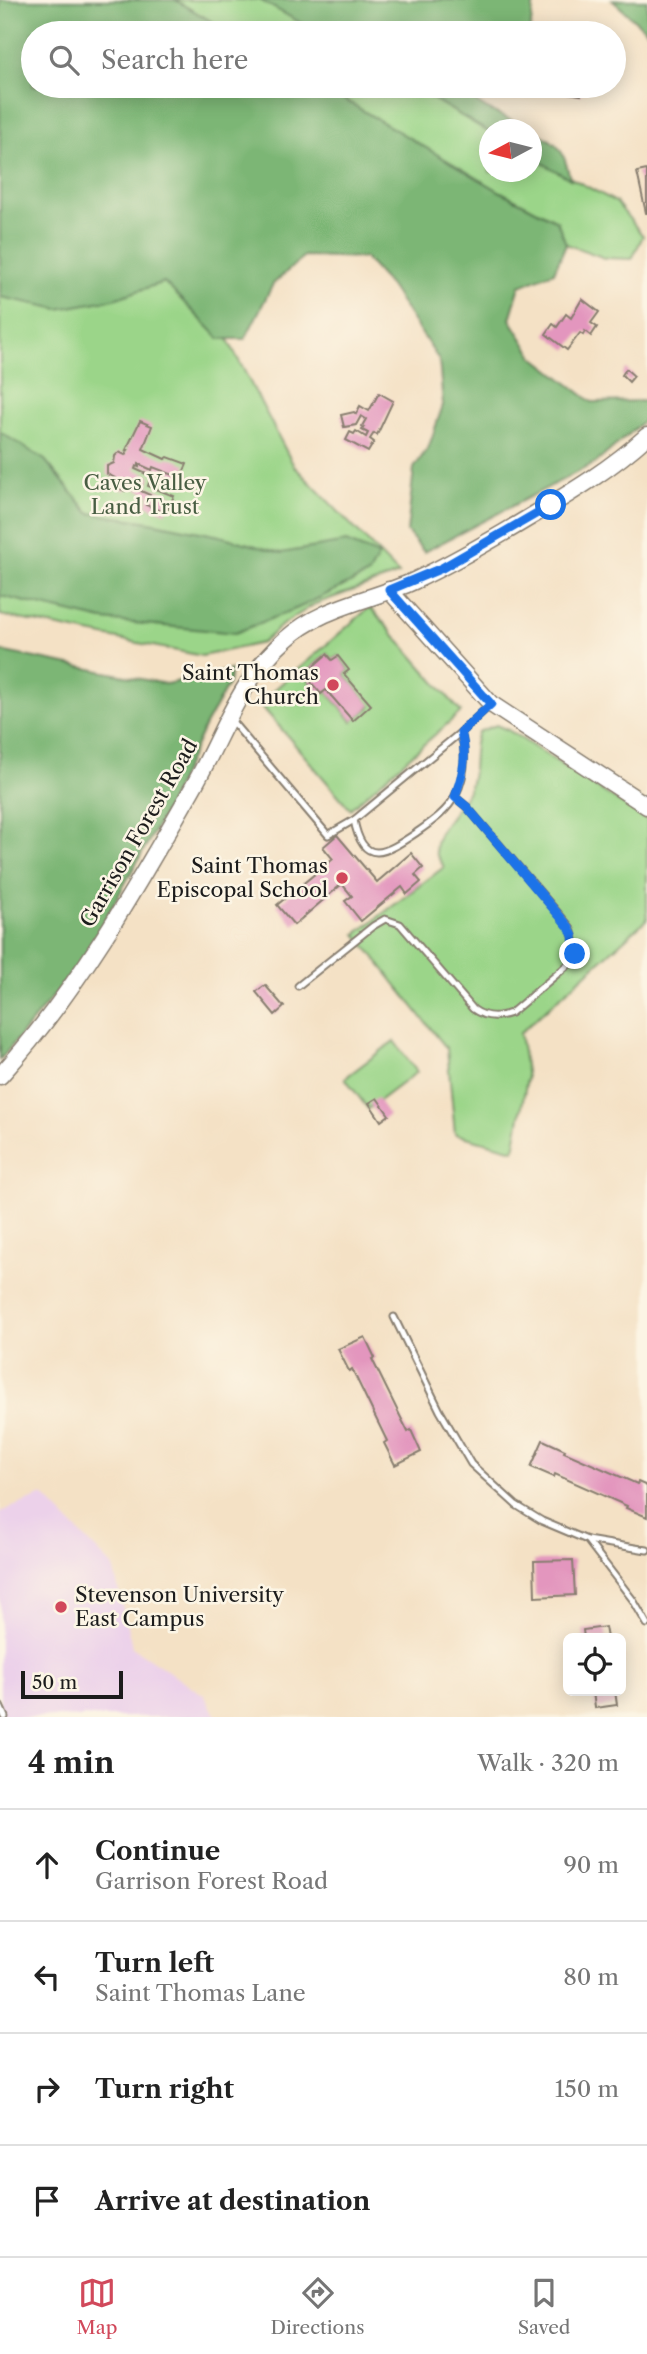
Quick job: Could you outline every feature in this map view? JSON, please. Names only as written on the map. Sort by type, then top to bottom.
[{"type":"main road","name":"Garrison Forest Road","points":[[0,1076],[52,1016],[85,969],[192,789],[250,677],[286,638],[334,609],[442,568],[590,480],[647,436]]},
{"type":"main road","points":[[389,590],[491,704],[647,806]]},
{"type":"lane","points":[[228,717],[328,835],[354,820],[491,704]]},
{"type":"lane","points":[[354,820],[362,843],[369,850],[378,853],[390,850],[438,818],[455,797],[463,771],[466,750],[461,732]]},
{"type":"lane","points":[[298,986],[385,919],[400,924],[473,1009],[485,1016],[502,1017],[511,1013],[569,964],[575,954],[575,945],[569,927],[467,807],[455,797]]},
{"type":"lane","points":[[394,1317],[440,1412],[471,1464],[516,1505],[542,1521],[587,1540],[647,1550]]},
{"type":"lane","points":[[587,1540],[633,1600],[647,1624]]},
{"type":"lane","points":[[0,1706],[5,1717]]},
{"type":"shaded area","name":"Stevenson University East Campus","points":[[43,1495],[113,1567],[132,1647],[204,1695],[217,1717],[0,1717],[0,1512]]},
{"type":"green space","name":"Caves Valley Land Trust","points":[[0,0],[21,21],[21,98],[101,98],[294,466],[399,574],[315,604],[282,625],[262,643],[202,656],[0,615]]},
{"type":"green space","points":[[0,0],[175,0],[211,21],[21,21],[21,98],[341,98],[479,179],[479,182],[484,182],[557,221],[566,244],[554,272],[520,286],[510,319],[534,357],[592,402],[647,401],[647,418],[597,462],[424,552],[407,532],[414,468],[429,446],[443,405],[439,360],[390,286],[365,258],[304,256],[273,284],[245,339],[220,339],[164,282],[114,299],[59,309],[0,297]]},
{"type":"green space","points":[[175,0],[260,0],[298,21],[211,21]]},
{"type":"green space","points":[[260,0],[534,0],[531,21],[298,21]]},
{"type":"green space","points":[[612,0],[647,0],[647,31]]},
{"type":"green space","points":[[341,98],[431,98],[479,126],[479,179]]},
{"type":"green space","points":[[431,98],[470,98],[509,119],[479,119],[479,126]]},
{"type":"green space","points":[[542,136],[559,148],[570,179],[542,163]]},
{"type":"green space","points":[[542,162],[616,202],[643,236],[632,259],[605,258],[566,244],[557,221],[484,182],[542,182]]},
{"type":"green space","points":[[0,432],[45,460],[89,513],[220,536],[281,553],[346,542],[379,555],[369,574],[298,608],[235,633],[103,620],[0,596]]},
{"type":"green space","points":[[370,607],[461,712],[350,809],[259,703]],"holes":[[[327,654],[332,660],[338,656],[349,670],[344,674],[371,706],[352,721],[326,690],[320,694],[309,681],[314,676],[309,670]]]},
{"type":"green space","points":[[0,651],[166,684],[231,670],[229,683],[205,725],[167,808],[81,963],[0,1060]]},
{"type":"green space","points":[[496,725],[508,730],[647,820],[647,919],[520,1033],[527,1078],[514,1150],[455,1134],[447,1049],[356,934],[444,867],[436,853],[438,836],[470,786],[478,732]]},
{"type":"green space","points":[[394,1041],[417,1072],[368,1109],[345,1078]]},
{"type":"building","points":[[647,170],[647,213],[646,213],[637,172]]},
{"type":"building","points":[[582,299],[599,312],[591,323],[597,327],[591,336],[585,331],[583,335],[580,333],[567,350],[546,334],[553,324],[557,327],[566,314],[571,318]]},
{"type":"building","points":[[626,369],[634,376],[629,382],[622,375]]},
{"type":"building","points":[[379,393],[393,401],[377,435],[374,433],[370,439],[374,442],[368,452],[346,440],[350,432],[354,434],[356,431],[366,437],[368,433],[362,430],[362,426],[366,419],[361,416],[356,425],[344,427],[341,415],[354,412],[356,414],[360,406],[369,411]]},
{"type":"building","points":[[140,421],[152,426],[143,449],[165,459],[168,457],[187,464],[181,478],[153,467],[152,470],[139,464],[139,467],[136,466],[135,469],[151,476],[148,486],[174,496],[166,513],[146,505],[150,495],[128,485],[125,491],[112,485],[115,478],[107,474],[107,466],[114,463],[115,456],[119,452],[125,455]]},
{"type":"building","name":"Saint Thomas Church","points":[[327,654],[332,660],[338,656],[349,670],[344,674],[371,705],[353,721],[326,690],[321,694],[309,680],[314,676],[309,670]]},
{"type":"building","name":"Saint Thomas Episcopal School","points":[[337,835],[377,882],[411,853],[423,868],[415,875],[421,882],[407,894],[402,887],[361,921],[345,901],[352,896],[342,884],[294,925],[277,905],[333,859],[323,847]]},
{"type":"building","points":[[265,985],[284,1007],[275,1015],[256,992]]},
{"type":"building","points":[[377,1098],[389,1115],[381,1121],[369,1103]]},
{"type":"building","points":[[365,1337],[375,1358],[372,1359],[408,1432],[411,1430],[421,1452],[395,1465],[384,1443],[387,1441],[352,1369],[349,1371],[338,1349]]},
{"type":"building","points":[[543,1440],[565,1450],[564,1452],[647,1486],[647,1517],[555,1474],[554,1477],[531,1467]]},
{"type":"building","points":[[573,1560],[575,1595],[535,1597],[534,1561]]},
{"type":"building","points":[[605,1627],[606,1633],[583,1633],[583,1630]]},
{"type":"building","points":[[594,1696],[616,1696],[617,1705],[595,1708]]},
{"type":"place","name":"Saint Thomas Church","points":[[333,685]]},
{"type":"place","name":"Saint Thomas Episcopal School","points":[[342,878]]},
{"type":"place","name":"Stevenson University East Campus","points":[[61,1607]]},
{"type":"route","points":[[551,505],[442,568],[389,590],[491,704],[461,732],[466,750],[455,797],[467,807],[569,927],[575,954]]}]
